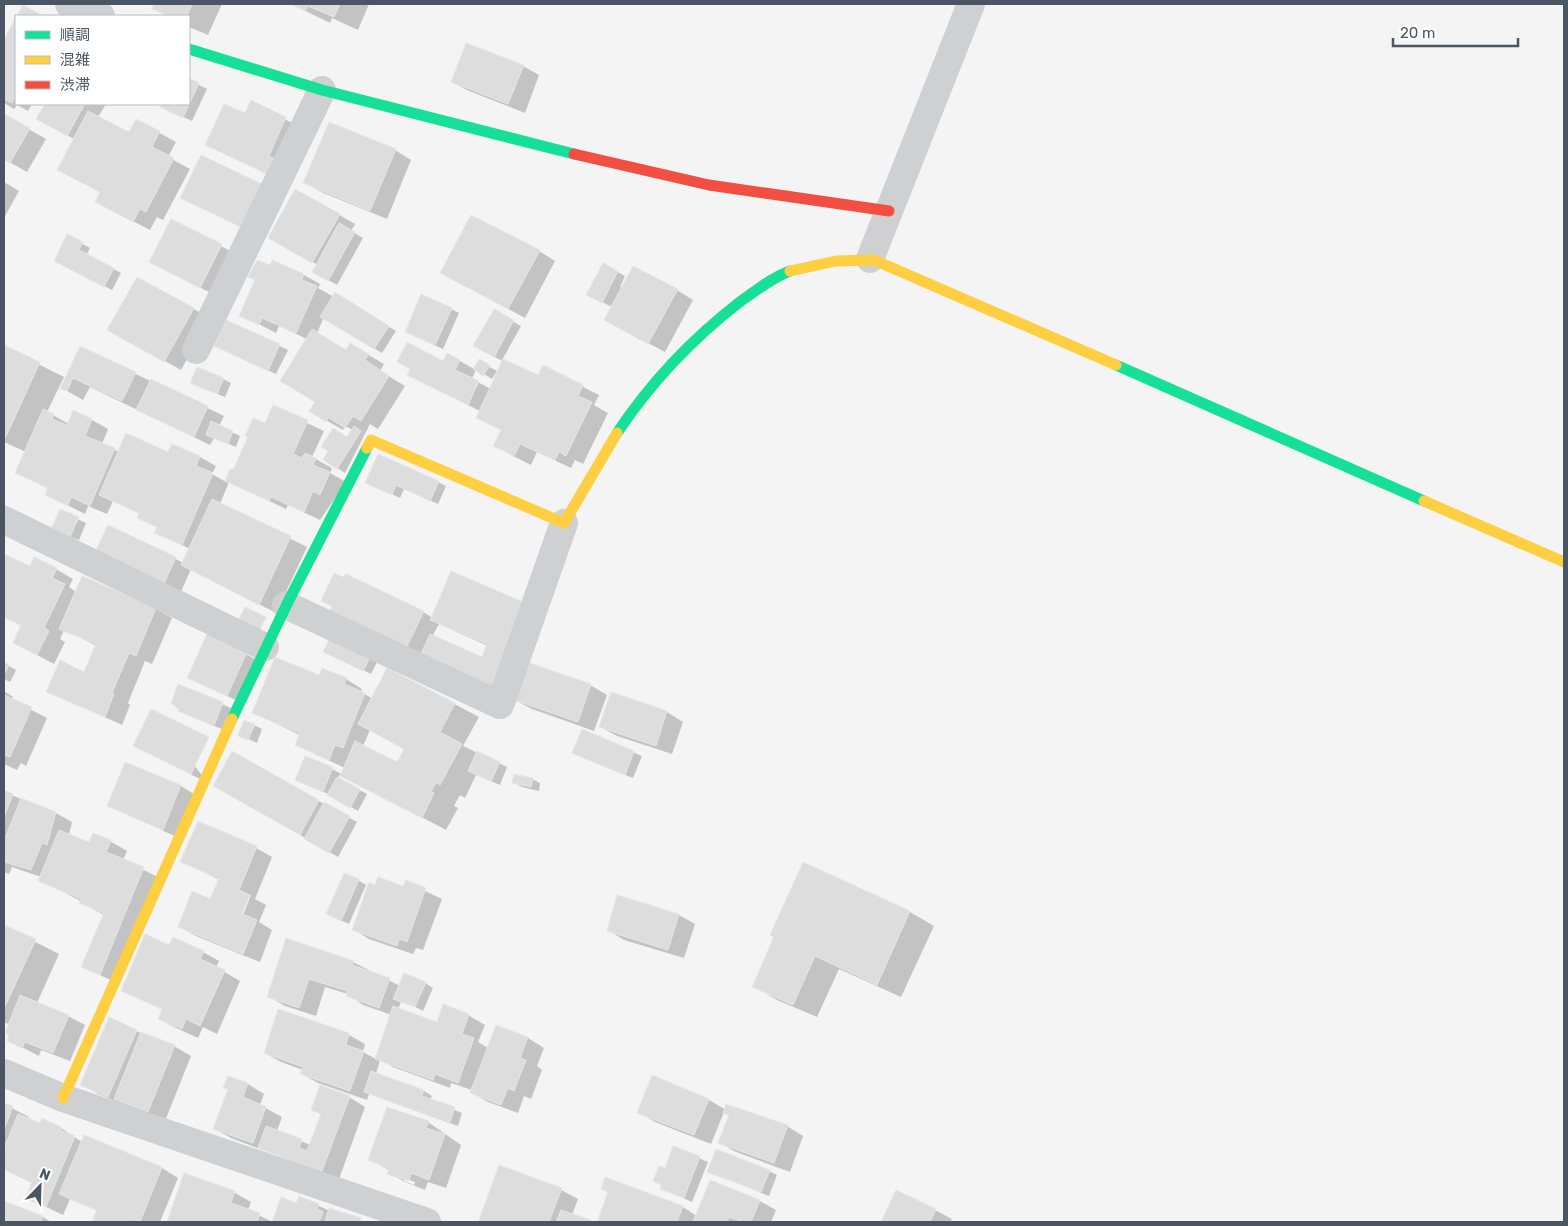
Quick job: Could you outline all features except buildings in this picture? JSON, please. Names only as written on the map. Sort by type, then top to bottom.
[{"type":"street","points":[[69,4],[98,15]]},
{"type":"street","points":[[870,259],[971,4]]},
{"type":"street","points":[[190,49],[322,90],[635,170],[709,185],[888,211]]},
{"type":"street","points":[[196,350],[322,90]]},
{"type":"street","points":[[286,605],[500,705],[564,523],[585,481],[651,388],[695,340],[732,307],[780,275],[830,262],[870,259],[915,277],[1564,562]]},
{"type":"street","points":[[63,1098],[162,867],[265,647],[371,440],[564,523]]},
{"type":"street","points":[[4,520],[265,647]]},
{"type":"street","points":[[4,1073],[63,1098],[427,1222]]},
{"type":"traffic: fast","points":[[190,49],[322,90],[574,154]]},
{"type":"traffic: fast","points":[[617,433],[644,396],[706,330],[741,301],[777,277],[790,271]]},
{"type":"traffic: fast","points":[[1116,365],[1424,501]]},
{"type":"traffic: fast","points":[[232,719],[288,602],[367,448]]},
{"type":"traffic: slow","points":[[790,271],[836,261],[874,260],[1116,365]]},
{"type":"traffic: slow","points":[[367,448],[371,440],[564,523],[617,433]]},
{"type":"traffic: slow","points":[[1424,501],[1564,562]]},
{"type":"traffic: slow","points":[[63,1098],[232,719]]},
{"type":"traffic: jam","points":[[574,154],[709,185],[889,211]]}]
